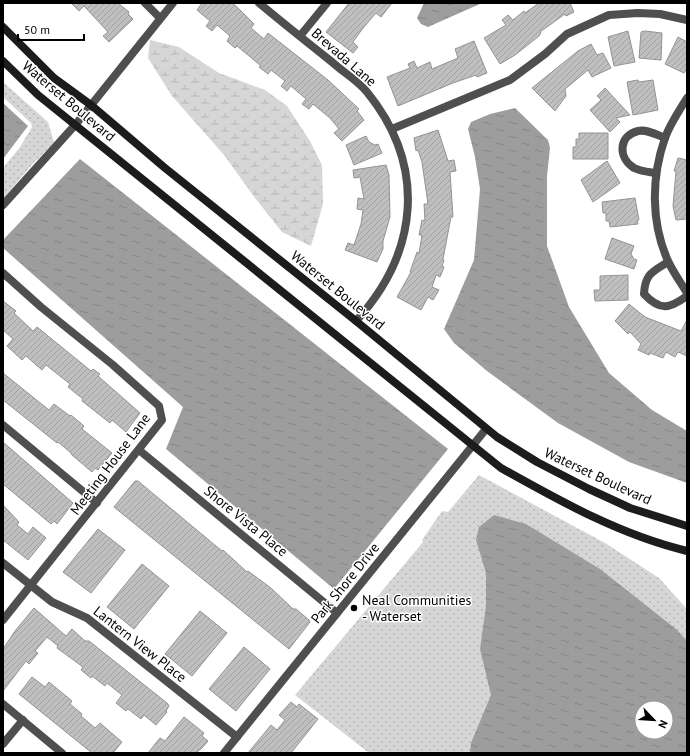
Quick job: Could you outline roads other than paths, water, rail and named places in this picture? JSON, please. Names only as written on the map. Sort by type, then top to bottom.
[{"type":"street","points":[[145,3],[160,18]]},
{"type":"street","points":[[3,205],[76,124],[173,3]]},
{"type":"street","name":"Brevada Lane","points":[[259,3],[366,90],[392,129],[407,178],[408,204],[405,232],[398,259],[384,286],[356,321]]},
{"type":"street","points":[[300,36],[327,3]]},
{"type":"street","points":[[392,129],[510,80],[567,34],[609,15],[638,13],[660,14],[687,20]]},
{"type":"street","name":"Waterset Boulevard","points":[[3,27],[54,78],[91,105],[165,168],[356,321],[486,428],[537,462],[589,489],[630,508],[687,526]]},
{"type":"street","name":"Waterset Boulevard","points":[[3,61],[38,95],[76,124],[472,447],[501,468],[576,510],[642,537],[687,551]]},
{"type":"street","points":[[668,262],[650,273],[645,284],[644,294],[656,306],[666,307],[678,302],[687,294],[668,262],[661,243],[655,217],[655,173],[665,138],[687,98]]},
{"type":"street","points":[[655,173],[635,169],[625,161],[621,152],[624,141],[639,131],[648,132],[665,138]]},
{"type":"street","name":"Meeting House Lane","points":[[3,273],[40,306],[113,365],[159,406],[162,420],[3,620]]},
{"type":"street","points":[[3,425],[97,503]]},
{"type":"street","name":"Park Shore Drive","points":[[224,753],[486,428]]},
{"type":"street","name":"Shore Vista Place","points":[[139,450],[337,613]]},
{"type":"street","name":"Lantern View Place","points":[[3,563],[52,602],[87,618],[237,737]]},
{"type":"street","points":[[3,704],[62,753]]},
{"type":"street","points":[[3,744],[22,720]]},
{"type":"water","points":[[424,3],[482,3],[428,27],[421,24],[417,18]]},
{"type":"water","points":[[3,103],[28,126],[3,159]]},
{"type":"water","points":[[515,108],[548,140],[550,148],[547,176],[547,246],[569,307],[609,373],[652,410],[687,431],[687,483],[629,462],[558,423],[487,371],[454,343],[444,329],[474,260],[480,189],[475,157],[468,129],[471,122],[490,114]]},
{"type":"water","points":[[80,159],[448,449],[334,589],[166,449],[183,407],[3,248],[3,240]]},
{"type":"water","points":[[494,515],[526,524],[600,569],[676,629],[687,641],[687,753],[470,753],[471,743],[491,695],[480,649],[486,606],[486,573],[476,540],[479,527]]},
{"type":"place","name":"Neal Communities - Waterset","points":[[354,608]]}]
